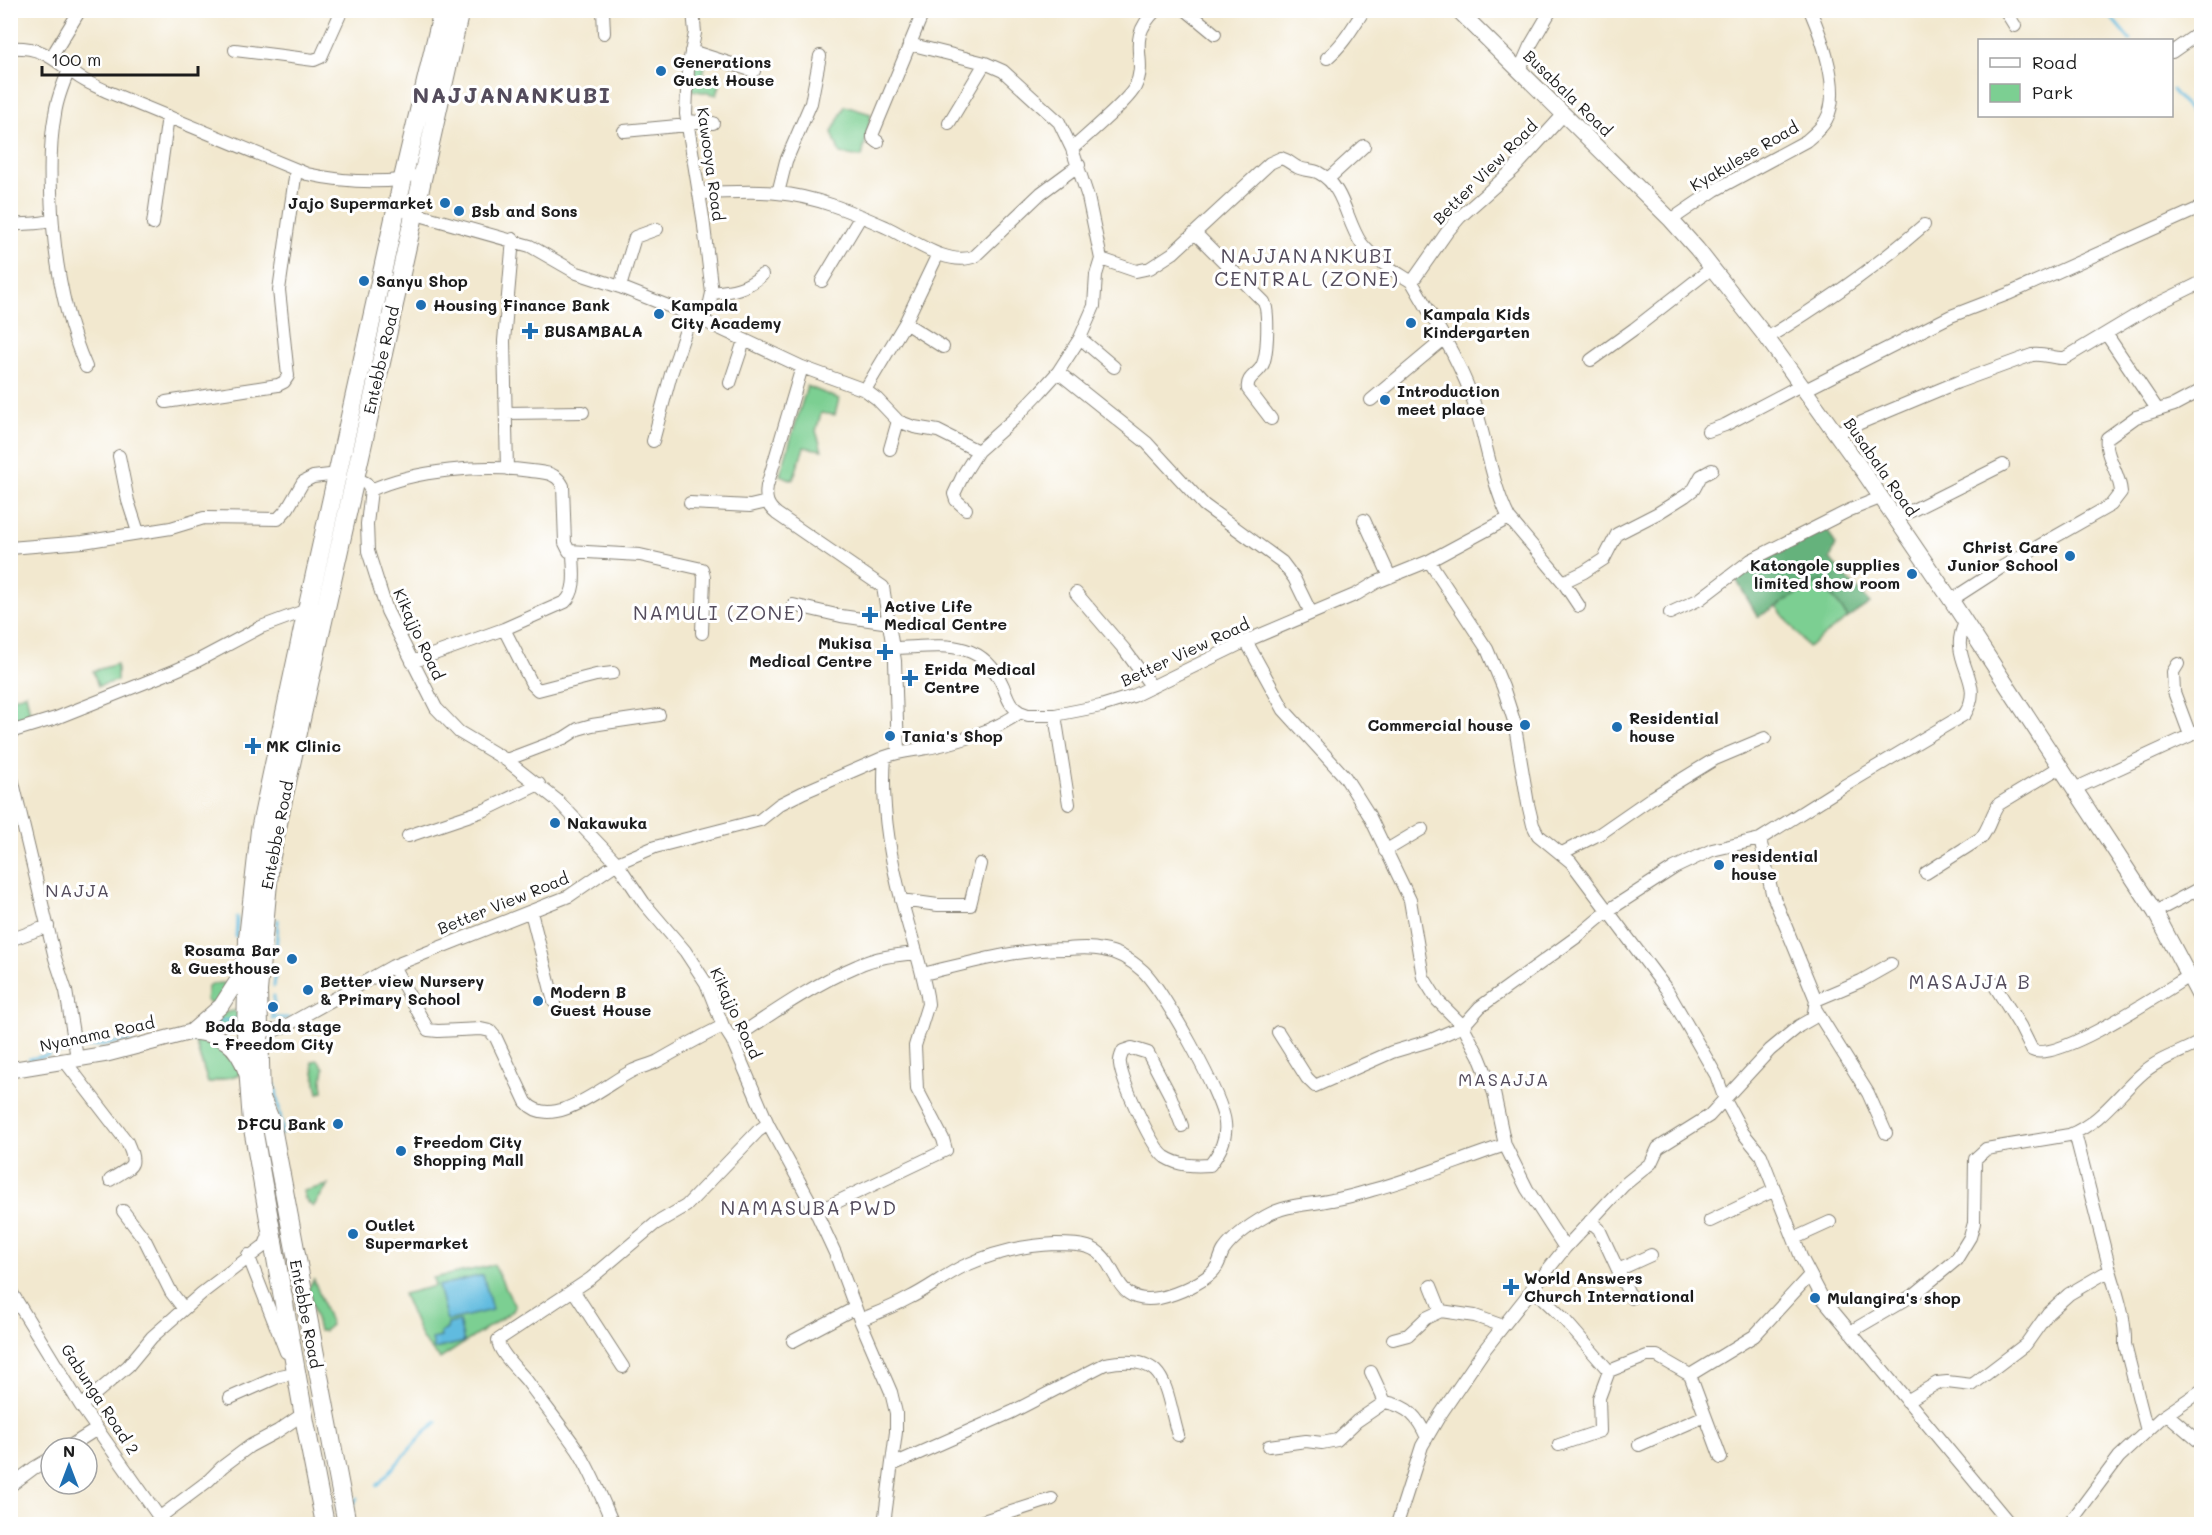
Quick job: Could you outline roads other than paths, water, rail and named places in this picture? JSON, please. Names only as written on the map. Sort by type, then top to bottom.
[{"type":"main road","name":"Entebbe Road","points":[[406,212],[404,174],[443,10]]},
{"type":"main road","name":"Entebbe Road","points":[[347,1524],[271,1122],[261,1098],[258,985],[270,861],[346,476],[406,212],[423,178],[460,10]]},
{"type":"main road","name":"Entebbe Road","points":[[325,1524],[270,1233],[252,1123],[245,1015],[248,938],[260,830],[307,610],[346,476]]},
{"type":"street","points":[[52,56],[80,10]]},
{"type":"street","points":[[235,50],[314,60],[321,57],[342,10]]},
{"type":"street","points":[[603,10],[604,33]]},
{"type":"street","name":"Kawooya Road","points":[[693,10],[695,33],[686,97],[687,123],[712,293],[702,321]]},
{"type":"street","points":[[878,142],[873,138],[873,133],[924,10]]},
{"type":"street","points":[[1072,149],[1134,90],[1139,73],[1140,30],[1156,10]]},
{"type":"street","points":[[1186,10],[1215,34]]},
{"type":"street","points":[[1327,57],[1345,38],[1364,10]]},
{"type":"street","name":"Busabala Road","points":[[1458,10],[1671,220],[1767,338],[1836,433],[1951,600],[2155,912],[2202,1001]]},
{"type":"street","points":[[1519,71],[1530,46],[1551,10]]},
{"type":"street","name":"Kyakulese Road","points":[[1671,220],[1715,190],[1806,141],[1819,130],[1826,119],[1830,102],[1829,70],[1810,10]]},
{"type":"street","points":[[2005,10],[2015,26]]},
{"type":"street","points":[[2173,51],[2202,31]]},
{"type":"street","points":[[909,44],[985,63],[1003,71],[1052,114],[1065,131],[1078,165],[1088,197],[1101,259],[1096,275],[1094,306],[1080,338],[1058,372],[1016,418],[978,451],[954,494],[956,500],[966,509]]},
{"type":"street","points":[[10,48],[30,49],[52,56],[69,70],[106,91],[296,170],[323,177],[354,181],[400,180],[404,174],[423,178]]},
{"type":"street","points":[[691,51],[754,71]]},
{"type":"street","points":[[778,193],[786,161],[811,103],[820,56]]},
{"type":"street","points":[[949,123],[985,63]]},
{"type":"street","points":[[69,70],[56,106],[52,131],[50,168],[52,220],[58,274],[72,332],[86,368]]},
{"type":"street","name":"Better View Road","points":[[1412,282],[1460,217],[1514,169],[1564,114]]},
{"type":"street","points":[[153,224],[168,116]]},
{"type":"street","points":[[624,131],[687,123],[713,123]]},
{"type":"street","points":[[1328,179],[1364,146]]},
{"type":"street","points":[[1101,259],[1142,271],[1165,259],[1276,159],[1286,159],[1300,169],[1314,171],[1328,179],[1340,197],[1363,245],[1387,266],[1412,282],[1444,339],[1476,409],[1497,489],[1509,518],[1563,582],[1579,606]]},
{"type":"street","points":[[699,193],[778,193],[830,204],[861,216],[938,254],[955,259],[969,258],[975,256],[1041,193],[1078,165]]},
{"type":"street","points":[[166,402],[278,386],[288,376],[279,290],[296,170]]},
{"type":"street","points":[[1708,431],[1725,425],[1951,316],[2035,282],[2202,207]]},
{"type":"street","points":[[406,212],[513,239],[530,246],[577,273],[691,315],[802,368],[865,390],[898,421],[914,427],[938,430],[978,451]]},
{"type":"street","points":[[822,281],[861,216]]},
{"type":"street","points":[[10,225],[27,222],[44,223],[52,220]]},
{"type":"street","points":[[1767,338],[1828,301],[1924,225]]},
{"type":"street","points":[[620,287],[635,237],[657,229]]},
{"type":"street","points":[[1195,234],[1264,302],[1266,308],[1264,361],[1259,370],[1248,380],[1247,385],[1271,419]]},
{"type":"street","points":[[507,468],[504,340],[513,239]]},
{"type":"street","points":[[865,390],[904,323],[938,254]]},
{"type":"street","points":[[1591,360],[1634,330],[1712,268]]},
{"type":"street","points":[[712,293],[739,290],[751,285],[762,275]]},
{"type":"street","points":[[1836,433],[1958,382],[2032,355],[2066,358],[2145,310],[2202,282]]},
{"type":"street","points":[[653,441],[671,374],[691,315]]},
{"type":"street","points":[[904,323],[943,347]]},
{"type":"street","points":[[2107,335],[2157,409]]},
{"type":"street","points":[[1080,338],[1114,367]]},
{"type":"street","points":[[1371,400],[1444,339]]},
{"type":"street","points":[[730,383],[744,341]]},
{"type":"street","points":[[802,368],[767,486],[767,502],[777,514],[878,581],[885,590],[898,709],[898,752]]},
{"type":"street","points":[[1058,372],[1147,443],[1204,506],[1282,562],[1294,578],[1311,613]]},
{"type":"street","points":[[1951,600],[2002,567],[2111,505],[2121,492],[2120,483],[2106,447],[2107,438],[2136,417],[2174,405],[2202,390]]},
{"type":"street","points":[[506,413],[583,412]]},
{"type":"street","points":[[890,449],[898,421]]},
{"type":"street","points":[[119,456],[128,501],[138,532]]},
{"type":"street","points":[[1895,519],[2003,465]]},
{"type":"street","points":[[10,548],[83,542],[171,528],[204,518],[278,519],[288,508],[303,482],[313,477],[346,476],[366,483],[370,496],[388,482],[406,478],[479,468],[507,468],[552,475],[560,481],[563,486],[567,549],[573,552],[640,555],[702,569],[704,577],[702,633]]},
{"type":"street","points":[[1563,582],[1604,559],[1617,534],[1685,496],[1694,489],[1701,476],[1712,470]]},
{"type":"street","name":"Kikajjo Road","points":[[370,496],[367,538],[371,563],[387,611],[436,708],[454,728],[506,760],[558,801],[618,863],[644,903],[697,967],[706,984],[768,1124],[816,1212],[835,1253],[855,1308],[891,1392],[896,1432],[884,1524]]},
{"type":"street","points":[[1670,613],[1700,599],[1751,560],[1840,515],[1880,498]]},
{"type":"street","points":[[690,502],[750,506],[767,502]]},
{"type":"street","name":"Better View Road","points":[[258,1032],[280,1029],[393,966],[569,896],[618,863],[654,847],[760,820],[780,804],[804,792],[898,752],[930,747],[975,734],[1006,723],[1020,712],[1028,715],[1055,715],[1133,696],[1246,641],[1429,561],[1509,518]]},
{"type":"street","points":[[1364,520],[1390,577]]},
{"type":"street","points":[[412,662],[504,629],[568,600],[573,588],[573,552]]},
{"type":"street","points":[[1429,561],[1486,649],[1503,687],[1514,721],[1533,825],[1538,835],[1562,853],[1609,910],[1667,990],[1716,1075],[1725,1100],[1743,1132],[1761,1155],[1810,1275],[1824,1299],[2010,1524]]},
{"type":"street","points":[[1076,593],[1124,649],[1152,687]]},
{"type":"street","points":[[793,605],[841,616],[890,623]]},
{"type":"street","points":[[10,732],[56,718],[174,671],[261,627],[307,610]]},
{"type":"street","points":[[1278,1032],[1307,1078],[1315,1086],[1392,1052],[1429,1041],[1463,1026],[1480,1007],[1578,936],[1609,910],[1693,857],[1712,850],[1760,839],[1965,714],[1972,692],[1960,644],[1965,622]]},
{"type":"street","points":[[504,629],[537,690],[596,675],[614,674]]},
{"type":"street","points":[[1246,641],[1275,697],[1292,722],[1345,777],[1369,815],[1410,900],[1423,976],[1438,1000],[1463,1026],[1487,1073],[1505,1145],[1527,1189],[1565,1248]]},
{"type":"street","points":[[893,648],[951,646],[978,653],[998,674],[1011,706],[1020,712]]},
{"type":"street","points":[[2074,789],[2196,733],[2175,693],[2173,672],[2178,664]]},
{"type":"street","points":[[1055,715],[1069,804]]},
{"type":"street","points":[[506,760],[564,738],[585,727],[658,716]]},
{"type":"street","points":[[1562,853],[1602,832],[1715,759],[1765,738]]},
{"type":"street","points":[[816,1212],[946,1150],[944,1139],[917,1089],[915,1046],[928,1004],[923,975],[901,900],[884,806],[885,757]]},
{"type":"street","points":[[1926,873],[1981,838],[1987,831],[1994,810],[1999,804],[2060,767]]},
{"type":"street","points":[[10,770],[55,958],[66,991],[70,1059],[126,1142],[134,1159],[131,1165],[110,1180]]},
{"type":"street","points":[[408,836],[485,810],[539,784]]},
{"type":"street","points":[[1385,851],[1422,829]]},
{"type":"street","points":[[1760,839],[1772,893],[1816,1005],[1868,1093],[1886,1133]]},
{"type":"street","points":[[901,900],[938,905],[970,904],[980,864]]},
{"type":"street","points":[[2155,912],[2202,887]]},
{"type":"street","points":[[531,912],[554,1002]]},
{"type":"street","points":[[10,940],[48,926]]},
{"type":"street","name":"Nyanama Road","points":[[191,1032],[214,1014],[228,997],[239,978],[248,938]]},
{"type":"street","points":[[923,975],[1016,952],[1044,949],[1102,949],[1127,958],[1144,972],[1160,991],[1206,1075],[1222,1110],[1225,1135],[1219,1154],[1210,1165],[1195,1166],[1176,1163],[1163,1155],[1153,1141],[1125,1082],[1119,1062],[1123,1051],[1132,1048],[1148,1053],[1170,1095],[1182,1126]]},
{"type":"street","points":[[732,1040],[807,993],[857,966],[886,957],[916,953]]},
{"type":"street","points":[[1397,1524],[1427,1438],[1485,1348],[1565,1248],[1624,1185],[1651,1163],[1658,1148],[1709,1116],[1770,1050],[1799,1026],[1813,1018],[1816,1005],[1891,964]]},
{"type":"street","points":[[393,966],[429,1030],[481,1029],[493,1034],[526,1102],[535,1110],[542,1112],[558,1111],[594,1096],[631,1071],[655,1062],[723,1026]]},
{"type":"street","points":[[1993,983],[2032,1050],[2041,1053],[2051,1052],[2100,1029],[2189,976]]},
{"type":"street","name":"Nyanama Road","points":[[10,1070],[106,1054],[191,1032],[218,1036],[227,1042],[243,1061],[248,1079]]},
{"type":"street","points":[[1850,1332],[1916,1294],[1943,1273],[1964,1250],[1974,1223],[1974,1165],[1978,1154],[1986,1149],[2075,1133],[2094,1122],[2145,1071],[2202,1041]]},
{"type":"street","points":[[612,1524],[593,1478],[577,1449],[498,1345],[501,1337],[573,1290],[654,1224],[686,1206],[758,1131],[768,1124]]},
{"type":"street","points":[[2075,1133],[2121,1305],[2126,1334],[2125,1345],[2147,1431]]},
{"type":"street","points":[[860,1320],[911,1298],[964,1266],[1005,1252],[1040,1245],[1063,1244],[1090,1247],[1100,1254],[1122,1290],[1130,1296],[1143,1299],[1160,1298],[1190,1287],[1207,1277],[1217,1267],[1223,1251],[1239,1234],[1265,1216],[1281,1209],[1371,1191],[1505,1145]]},
{"type":"street","points":[[1710,1221],[1775,1190]]},
{"type":"street","points":[[123,1211],[145,1240],[171,1292],[184,1309]]},
{"type":"street","points":[[1590,1221],[1599,1228],[1631,1298]]},
{"type":"street","points":[[1795,1238],[1830,1222]]},
{"type":"street","points":[[81,1406],[128,1366],[152,1337],[184,1309],[248,1255],[265,1245],[270,1233]]},
{"type":"street","points":[[248,1255],[297,1381]]},
{"type":"street","points":[[1618,1270],[1651,1255]]},
{"type":"street","points":[[1907,1401],[1937,1383],[1972,1385],[2026,1344],[2048,1313],[2069,1294],[2110,1270]]},
{"type":"street","points":[[1690,1376],[1754,1336],[1810,1275]]},
{"type":"street","points":[[1431,1286],[1441,1311]]},
{"type":"street","points":[[1532,1288],[1563,1318],[1609,1371]]},
{"type":"street","name":"Gabunga Road 2","points":[[10,1290],[81,1406],[162,1520]]},
{"type":"street","points":[[573,1290],[623,1367]]},
{"type":"street","points":[[793,1341],[855,1308]]},
{"type":"street","points":[[1393,1339],[1408,1335],[1426,1318],[1441,1311],[1475,1316],[1503,1326]]},
{"type":"street","points":[[1559,1445],[1600,1431],[1599,1398],[1609,1371],[1647,1356],[1658,1356],[1690,1376],[1721,1458]]},
{"type":"street","points":[[892,1466],[1012,1412],[1105,1364],[1117,1362],[1141,1362],[1157,1370],[1178,1435]]},
{"type":"street","points":[[1371,1371],[1385,1402]]},
{"type":"street","points":[[230,1398],[280,1376],[297,1381]]},
{"type":"street","points":[[2069,1524],[2118,1457],[2167,1414],[2202,1390]]},
{"type":"street","points":[[1269,1446],[1337,1440],[1357,1421],[1385,1402],[1405,1407],[1415,1416],[1427,1438]]},
{"type":"street","points":[[162,1520],[222,1467],[250,1446],[303,1414]]},
{"type":"street","points":[[2167,1414],[2202,1444]]},
{"type":"street","points":[[1639,1445],[1705,1416]]},
{"type":"street","points":[[86,1436],[97,1429]]},
{"type":"street","points":[[10,1486],[39,1465]]},
{"type":"street","points":[[974,1524],[1052,1499]]},
{"type":"water","points":[[483,1275],[492,1310],[447,1321],[438,1286]]},
{"type":"water","points":[[459,1321],[464,1342],[434,1349],[432,1339],[441,1337],[440,1333],[447,1329],[448,1324]]},
{"type":"waterway","points":[[2105,10],[2129,39]]},
{"type":"waterway","points":[[2173,91],[2202,125]]},
{"type":"waterway","points":[[236,937],[237,917]]},
{"type":"waterway","points":[[276,952],[278,920]]},
{"type":"waterway","points":[[274,986],[276,966]]},
{"type":"waterway","points":[[273,1018],[274,996]]},
{"type":"waterway","points":[[272,1018],[288,1018]]},
{"type":"waterway","points":[[213,1025],[219,1021],[241,1019]]},
{"type":"waterway","points":[[83,1048],[132,1040]]},
{"type":"waterway","points":[[169,1045],[194,1040]]},
{"type":"waterway","points":[[57,1053],[73,1050]]},
{"type":"waterway","points":[[29,1059],[49,1055]]},
{"type":"waterway","points":[[275,1085],[282,1127],[281,1134]]},
{"type":"waterway","points":[[377,1486],[425,1432],[437,1422]]},
{"type":"waterway","points":[[352,1506],[357,1498]]},
{"type":"place","name":"Generations Guest House","points":[[661,71]]},
{"type":"place","name":"Jajo Supermarket","points":[[445,203]]},
{"type":"place","name":"Bsb and Sons","points":[[459,211]]},
{"type":"place","name":"Sanyu Shop","points":[[364,281]]},
{"type":"place","name":"Housing Finance Bank","points":[[421,305]]},
{"type":"place","name":"Kampala City Academy","points":[[659,314]]},
{"type":"place","name":"Kampala Kids Kindergarten","points":[[1411,323]]},
{"type":"place","name":"BUSAMBALA","points":[[530,331]]},
{"type":"place","name":"Introduction meet place","points":[[1385,400]]},
{"type":"place","name":"Christ Care Junior School","points":[[2070,556]]},
{"type":"place","name":"Katongole supplies limited show room","points":[[1912,574]]},
{"type":"place","name":"Active Life Medical Centre","points":[[870,615]]},
{"type":"place","name":"Mukisa Medical Centre","points":[[885,652]]},
{"type":"place","name":"Erida Medical Centre","points":[[910,678]]},
{"type":"place","name":"Commercial house","points":[[1525,725]]},
{"type":"place","name":"Residential house","points":[[1617,727]]},
{"type":"place","name":"Tania's Shop","points":[[890,736]]},
{"type":"place","name":"MK Clinic","points":[[253,746]]},
{"type":"place","name":"Nakawuka","points":[[555,823]]},
{"type":"place","name":"residential house","points":[[1719,865]]},
{"type":"place","name":"Rosama Bar & Guesthouse","points":[[292,959]]},
{"type":"place","name":"Better view Nursery & Primary School","points":[[308,990]]},
{"type":"place","name":"Modern B Guest House","points":[[538,1001]]},
{"type":"place","name":"Boda Boda stage - Freedom City","points":[[273,1007]]},
{"type":"place","name":"DFCU Bank","points":[[338,1124]]},
{"type":"place","name":"Freedom City Shopping Mall","points":[[401,1151]]},
{"type":"place","name":"Outlet Supermarket","points":[[353,1234]]},
{"type":"place","name":"World Answers Church International","points":[[1511,1287]]},
{"type":"place","name":"Mulangira's shop","points":[[1815,1298]]},
{"type":"district","name":"NAJJANANKUBI","points":[[512,95]]},
{"type":"district","name":"NAJJANANKUBI CENTRAL (ZONE)","points":[[1307,268]]},
{"type":"district","name":"NAMULI (ZONE)","points":[[719,613]]},
{"type":"district","name":"NAJJA","points":[[78,891]]},
{"type":"district","name":"MASAJJA B","points":[[1970,982]]},
{"type":"district","name":"MASAJJA","points":[[1504,1080]]},
{"type":"district","name":"NAMASUBA PWD","points":[[809,1208]]}]
